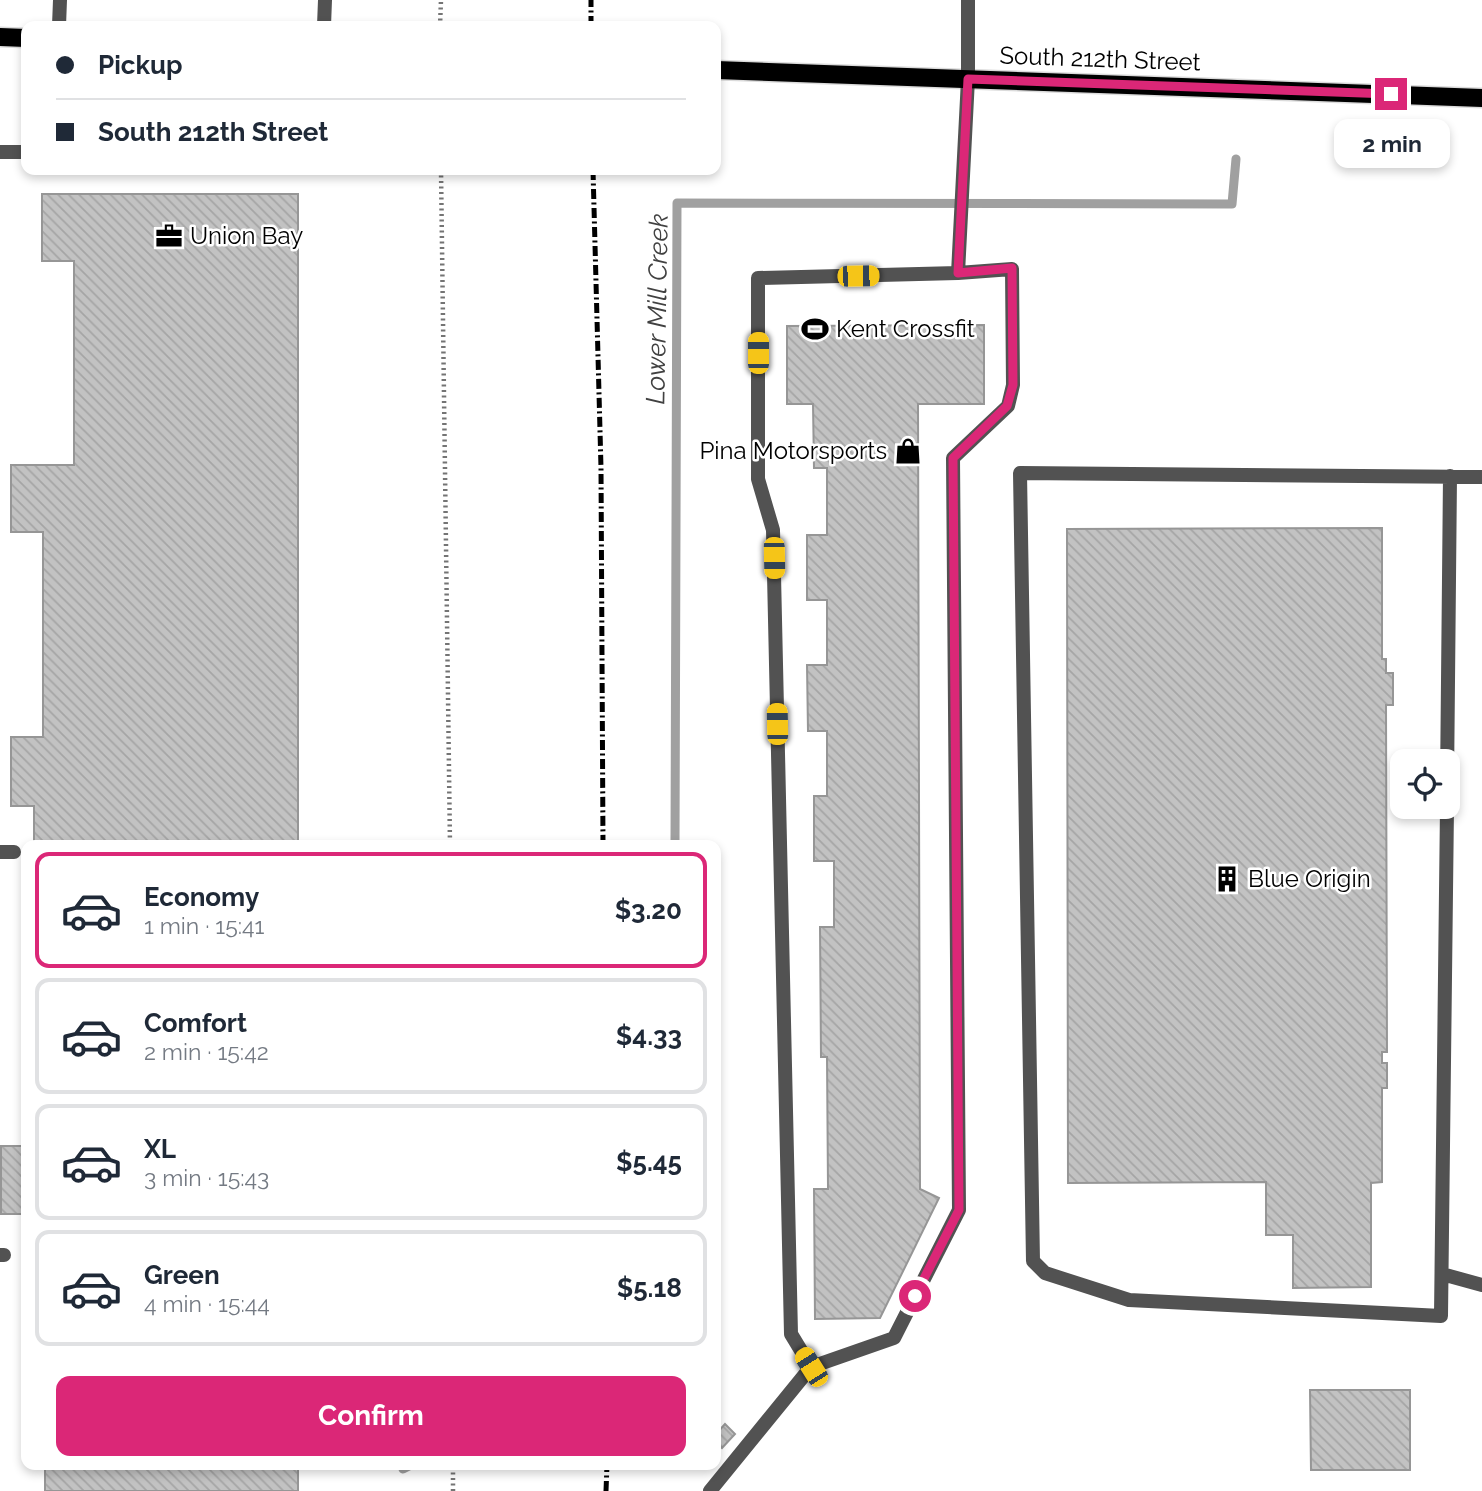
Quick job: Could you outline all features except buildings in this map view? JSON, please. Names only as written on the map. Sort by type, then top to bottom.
[{"type":"main road","points":[[0,37],[21,38]]},
{"type":"main road","name":"South 212th Street","points":[[721,69],[1482,97]]},
{"type":"lane","points":[[59,21],[60,0]]},
{"type":"lane","points":[[324,21],[325,0]]},
{"type":"lane","points":[[958,273],[968,79],[968,0]]},
{"type":"lane","points":[[0,152],[21,152]]},
{"type":"lane","points":[[710,1491],[811,1367],[894,1338],[959,1210],[953,458],[1007,406],[1013,385],[1012,268],[958,273],[758,278],[758,479],[773,530],[791,1334],[811,1367]]},
{"type":"lane","points":[[1447,819],[1441,1317],[1129,1300],[1065,1277],[1045,1273],[1033,1261],[1020,473],[1482,477]]},
{"type":"lane","points":[[1447,749],[1451,477]]},
{"type":"lane","points":[[1442,1273],[1482,1285]]},
{"type":"path","points":[[440,21],[441,0]]},
{"type":"path","points":[[441,175],[450,840]]},
{"type":"path","points":[[453,1470],[453,1491]]},
{"type":"waterway","name":"Lower Mill Creek","points":[[675,840],[677,203],[1232,204],[1236,159]]},
{"type":"railway","points":[[591,0],[591,21]]},
{"type":"railway","points":[[593,175],[601,468],[603,840]]},
{"type":"railway","points":[[606,1491],[607,1470]]},
{"type":"place","name":"Union Bay","points":[[169,236]]},
{"type":"place","name":"Kent Crossfit","points":[[815,329]]},
{"type":"place","name":"Pina Motorsports","points":[[908,451]]},
{"type":"place","name":"Blue Origin","points":[[1227,879]]},
{"type":"route","points":[[915,1296],[959,1210],[953,458],[1007,406],[1013,385],[1012,268],[958,273],[968,79],[1391,94]]}]
